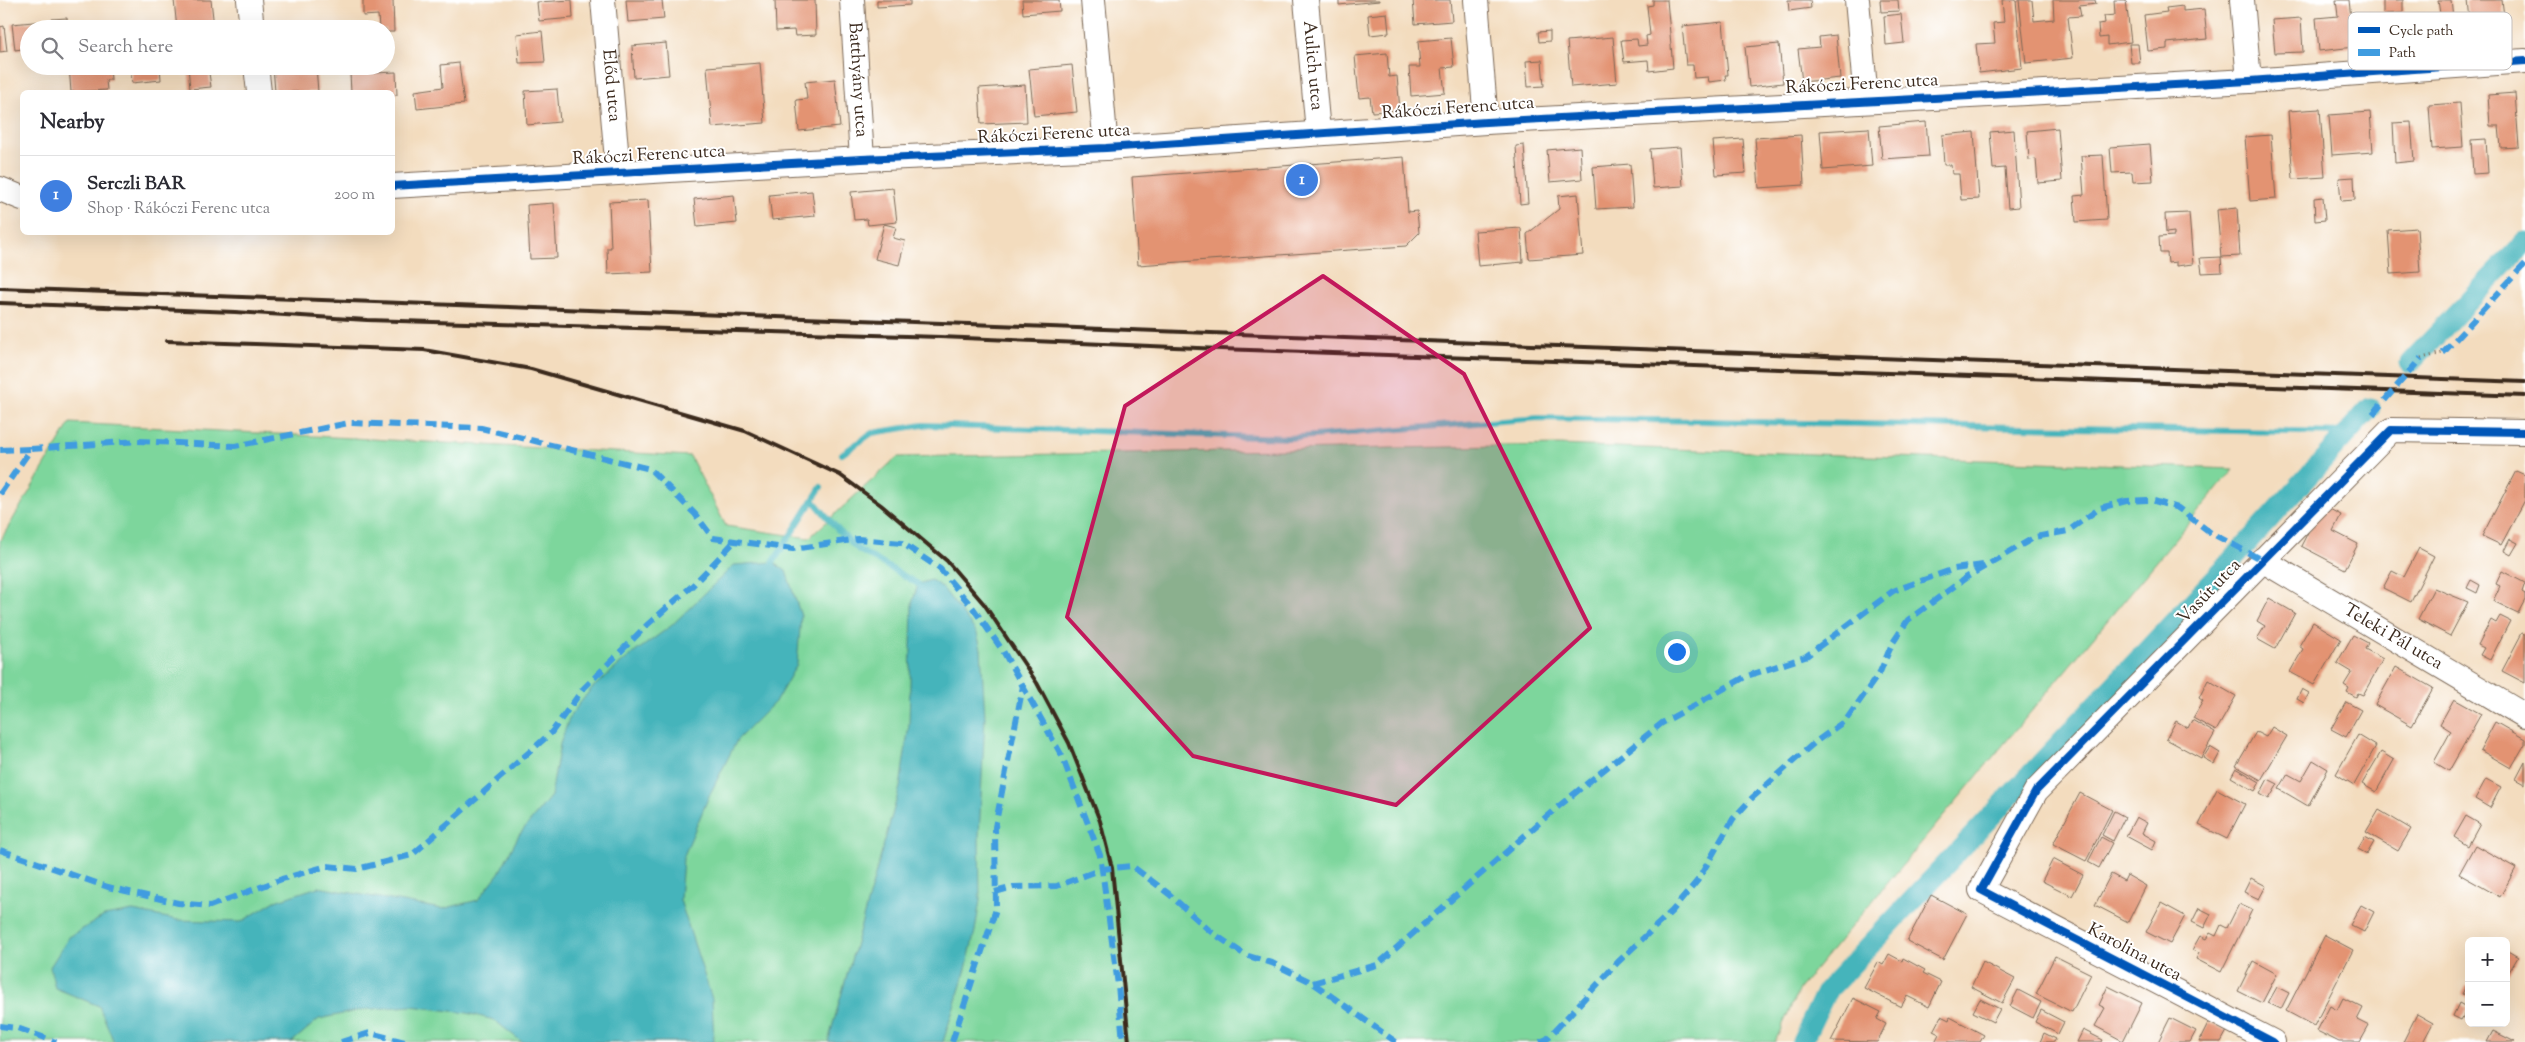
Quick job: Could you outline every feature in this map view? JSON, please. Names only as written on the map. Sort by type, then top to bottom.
[{"type":"street","points":[[250,0],[251,20]]},
{"type":"street","name":"Előd utca","points":[[603,0],[618,172]]},
{"type":"street","name":"Batthyány utca","points":[[852,0],[862,159]]},
{"type":"street","points":[[1093,0],[1106,148]]},
{"type":"street","name":"Aulich utca","points":[[1306,0],[1318,132]]},
{"type":"street","points":[[1476,0],[1486,122]]},
{"type":"street","points":[[1857,0],[1866,100]]},
{"type":"street","points":[[2242,0],[2249,81]]},
{"type":"street","name":"Rákóczi Ferenc utca","points":[[2512,62],[2525,61]]},
{"type":"street","name":"Rákóczi Ferenc utca","points":[[395,186],[862,159],[1106,148],[1318,132],[1866,100],[2249,81],[2401,70]]},
{"type":"street","points":[[257,75],[259,90]]},
{"type":"street","points":[[0,189],[20,197]]},
{"type":"street","name":"Vasút utca","points":[[1982,890],[2036,791],[2390,430],[2525,432]]},
{"type":"street","name":"Teleki Pál utca","points":[[2262,560],[2525,716]]},
{"type":"street","name":"Karolina utca","points":[[1982,890],[2273,1042]]},
{"type":"path","points":[[2421,358],[2443,353]]},
{"type":"highlighted area","points":[[1323,276],[1464,374],[1590,628],[1396,805],[1193,756],[1067,617],[1125,406]]},
{"type":"green space","points":[[70,423],[690,456],[726,526],[809,538],[897,457],[1559,445],[2234,469],[1799,989],[1775,1042],[0,1042],[0,541]]},
{"type":"water","points":[[773,562],[786,571],[801,616],[797,664],[776,701],[737,740],[709,796],[683,858],[680,900],[712,999],[714,1042],[522,1042],[494,1020],[467,1013],[411,1006],[361,1010],[319,1019],[292,1042],[114,1042],[99,1006],[55,988],[50,967],[69,937],[104,916],[133,911],[178,920],[241,922],[275,901],[318,887],[442,909],[478,900],[499,873],[519,835],[551,796],[560,744],[570,716],[591,689],[631,655],[671,626],[734,565]]},
{"type":"water","points":[[931,580],[942,587],[977,633],[981,649],[985,717],[979,836],[980,900],[975,931],[966,969],[943,1042],[828,1042],[900,787],[909,725],[912,604],[918,584]]},
{"type":"building","points":[[174,0],[211,0],[213,20],[176,20]]},
{"type":"building","points":[[363,0],[393,0],[394,20],[378,20],[378,15],[363,16]]},
{"type":"building","points":[[572,0],[573,18],[539,21],[537,2]]},
{"type":"building","points":[[626,0],[662,0],[664,19],[628,22]]},
{"type":"building","points":[[775,0],[815,0],[816,35],[795,36],[794,30],[776,31]]},
{"type":"building","points":[[877,0],[910,0],[910,5],[877,7]]},
{"type":"building","points":[[1022,0],[1059,0],[1060,11],[1023,14]]},
{"type":"building","points":[[1339,0],[1379,0],[1379,1],[1339,5]]},
{"type":"building","points":[[1413,0],[1450,0],[1452,21],[1415,24]]},
{"type":"building","points":[[1653,0],[1667,0],[1673,68],[1649,71],[1648,60],[1624,62],[1621,40],[1637,39],[1638,46],[1647,45],[1646,36],[1650,35],[1647,6],[1653,5]]},
{"type":"building","points":[[1788,0],[1810,0],[1811,8],[1789,11]]},
{"type":"building","points":[[1880,0],[1898,0],[1899,11],[1881,12]]},
{"type":"building","points":[[2002,0],[2016,0],[2022,68],[1979,73],[1976,44],[1995,43],[1993,23],[2004,22]]},
{"type":"building","points":[[2019,0],[2032,0],[2034,21],[2054,19],[2053,0],[2095,0],[2096,4],[2079,6],[2081,16],[2068,17],[2073,58],[2026,63]]},
{"type":"building","points":[[2114,0],[2126,0],[2131,42],[2107,45],[2107,37],[2099,38],[2098,24],[2105,23],[2104,16],[2115,15]]},
{"type":"building","points":[[2336,0],[2349,0],[2350,12],[2348,12],[2348,48],[2319,51],[2316,18],[2338,16]]},
{"type":"building","points":[[2383,0],[2403,0],[2403,12],[2383,12]]},
{"type":"building","points":[[2438,0],[2451,0],[2452,12],[2440,12]]},
{"type":"building","points":[[2467,0],[2502,0],[2504,12],[2468,12]]},
{"type":"building","points":[[2183,6],[2183,11],[2204,9],[2207,39],[2167,43],[2167,49],[2148,51],[2144,15],[2167,12],[2166,8]]},
{"type":"building","points":[[1387,13],[1389,33],[1370,35],[1368,15]]},
{"type":"building","points":[[1901,14],[1904,43],[1886,45],[1884,16]]},
{"type":"building","points":[[67,18],[67,20],[52,20]]},
{"type":"building","points":[[2301,18],[2303,52],[2275,53],[2272,20]]},
{"type":"building","points":[[1723,22],[1728,75],[1725,75],[1726,80],[1709,82],[1708,77],[1694,78],[1693,65],[1686,65],[1682,26]]},
{"type":"building","points":[[20,23],[20,49],[15,50],[12,24]]},
{"type":"building","points":[[4,26],[7,51],[0,52],[0,27]]},
{"type":"building","points":[[542,31],[545,62],[519,63],[517,34]]},
{"type":"building","points":[[1550,31],[1550,41],[1539,42],[1538,32]]},
{"type":"building","points":[[1836,35],[1840,78],[1802,82],[1798,49],[1820,47],[1819,37]]},
{"type":"building","points":[[1613,37],[1617,83],[1571,87],[1567,41]]},
{"type":"building","points":[[1451,38],[1454,67],[1442,68],[1445,93],[1411,96],[1409,67],[1420,67],[1418,41]]},
{"type":"building","points":[[666,43],[669,75],[634,78],[632,46]]},
{"type":"building","points":[[1779,44],[1783,83],[1749,87],[1745,47]]},
{"type":"building","points":[[2129,44],[2138,44],[2140,63],[2131,63]]},
{"type":"building","points":[[1387,53],[1389,77],[1397,76],[1400,110],[1372,112],[1370,97],[1359,98],[1355,56]]},
{"type":"building","points":[[1542,60],[1544,86],[1528,87],[1526,61]]},
{"type":"building","points":[[459,63],[464,104],[417,109],[415,91],[443,87],[441,65]]},
{"type":"building","points":[[760,63],[765,123],[712,127],[707,67]]},
{"type":"building","points":[[1072,65],[1077,112],[1034,116],[1029,69]]},
{"type":"building","points":[[395,72],[397,95],[395,95],[395,90],[351,90],[350,75],[395,75]]},
{"type":"building","points":[[70,75],[111,75],[111,80],[106,80],[107,90],[71,90]]},
{"type":"building","points":[[131,75],[161,75],[161,80],[132,83]]},
{"type":"building","points":[[189,75],[209,75],[211,87],[190,89]]},
{"type":"building","points":[[274,75],[317,75],[318,90],[275,90]]},
{"type":"building","points":[[835,79],[840,127],[799,131],[796,100],[807,99],[805,82]]},
{"type":"building","points":[[1025,85],[1027,122],[981,124],[979,88]]},
{"type":"building","points":[[557,89],[560,122],[527,125],[525,91]]},
{"type":"building","points":[[2515,93],[2519,147],[2501,148],[2499,126],[2490,126],[2488,95]]},
{"type":"building","points":[[2460,103],[2463,147],[2432,149],[2429,105]]},
{"type":"building","points":[[2320,109],[2325,177],[2293,179],[2288,111]]},
{"type":"building","points":[[2370,112],[2373,152],[2332,155],[2329,115]]},
{"type":"building","points":[[1926,122],[1929,156],[1882,159],[1879,126]]},
{"type":"building","points":[[2411,122],[2414,161],[2395,163],[2393,123]]},
{"type":"building","points":[[1869,128],[1872,166],[1823,170],[1820,131]]},
{"type":"building","points":[[2058,128],[2062,181],[2038,183],[2036,159],[2029,160],[2027,131]]},
{"type":"building","points":[[2014,130],[2019,207],[2008,208],[2005,168],[1993,169],[1990,132]]},
{"type":"building","points":[[1974,132],[1979,199],[1961,200],[1959,174],[1952,174],[1951,165],[1944,165],[1942,135]]},
{"type":"building","points":[[1801,135],[1804,185],[1759,188],[1755,138]]},
{"type":"building","points":[[2271,135],[2276,199],[2250,201],[2245,137]]},
{"type":"building","points":[[1743,139],[1746,173],[1716,175],[1713,141]]},
{"type":"building","points":[[2486,139],[2488,173],[2473,174],[2471,140]]},
{"type":"building","points":[[2150,144],[2153,181],[2133,182],[2132,172],[2112,173],[2110,147]]},
{"type":"building","points":[[1524,145],[1528,203],[1520,204],[1516,146]]},
{"type":"building","points":[[1580,147],[1582,179],[1550,182],[1547,150]]},
{"type":"building","points":[[1680,147],[1683,186],[1653,188],[1650,149]]},
{"type":"building","points":[[2103,155],[2107,220],[2076,222],[2074,196],[2084,195],[2081,156]]},
{"type":"building","points":[[1404,157],[1408,212],[1417,211],[1419,233],[1406,246],[1138,265],[1132,177]]},
{"type":"building","points":[[1630,164],[1633,207],[1596,209],[1593,167]]},
{"type":"building","points":[[2354,177],[2355,200],[2341,201],[2339,178]]},
{"type":"building","points":[[893,188],[897,222],[868,225],[867,219],[854,220],[851,192]]},
{"type":"building","points":[[812,191],[815,216],[772,220],[769,195]]},
{"type":"building","points":[[1578,194],[1583,255],[1529,259],[1527,234],[1559,209],[1558,196]]},
{"type":"building","points":[[734,195],[737,223],[697,227],[694,199]]},
{"type":"building","points":[[2323,197],[2325,220],[2315,221],[2314,198]]},
{"type":"building","points":[[648,200],[652,272],[608,274],[607,248],[611,248],[609,202]]},
{"type":"building","points":[[554,203],[557,258],[530,259],[527,205]]},
{"type":"building","points":[[2237,208],[2240,256],[2221,257],[2217,210]]},
{"type":"building","points":[[2189,213],[2193,264],[2176,266],[2176,262],[2168,263],[2167,253],[2160,253],[2159,237],[2174,236],[2174,232],[2166,233],[2165,214]]},
{"type":"building","points":[[884,224],[896,227],[893,238],[905,241],[899,265],[875,259]]},
{"type":"building","points":[[1521,228],[1523,262],[1478,266],[1475,231]]},
{"type":"building","points":[[2417,228],[2420,272],[2391,274],[2388,230]]},
{"type":"building","points":[[2221,257],[2222,272],[2202,273],[2200,258]]},
{"type":"building","points":[[2516,471],[2525,475],[2525,500],[2501,545],[2482,536]]},
{"type":"building","points":[[2322,505],[2341,515],[2333,531],[2358,544],[2345,569],[2301,546]]},
{"type":"building","points":[[2510,539],[2518,543],[2511,555],[2504,551]]},
{"type":"building","points":[[2419,548],[2434,556],[2411,602],[2383,588],[2392,571],[2404,577]]},
{"type":"building","points":[[2502,571],[2525,583],[2522,592],[2525,594],[2525,600],[2518,613],[2493,601],[2500,586],[2496,584]]},
{"type":"building","points":[[2471,580],[2480,585],[2477,593],[2467,588]]},
{"type":"building","points":[[2434,588],[2468,602],[2450,636],[2418,619]]},
{"type":"building","points":[[2269,598],[2295,613],[2275,649],[2257,639],[2265,626],[2257,621]]},
{"type":"building","points":[[2500,616],[2510,621],[2490,660],[2480,655],[2484,648],[2478,645],[2491,620],[2496,623]]},
{"type":"building","points":[[2313,622],[2341,639],[2314,685],[2290,672],[2303,649],[2299,646]]},
{"type":"building","points":[[2522,633],[2525,634],[2525,683],[2502,671]]},
{"type":"building","points":[[2353,635],[2368,643],[2365,649],[2383,659],[2363,695],[2358,693],[2356,697],[2347,692],[2349,688],[2344,685],[2352,672],[2337,663]]},
{"type":"building","points":[[2396,667],[2433,688],[2412,726],[2375,705]]},
{"type":"building","points":[[2208,680],[2236,696],[2216,731],[2193,718],[2203,701],[2199,698]]},
{"type":"building","points":[[2302,689],[2309,693],[2304,703],[2297,699]]},
{"type":"building","points":[[2454,699],[2481,714],[2449,771],[2434,762],[2451,731],[2440,724]]},
{"type":"building","points":[[2346,702],[2361,710],[2346,737],[2331,729]]},
{"type":"building","points":[[2192,720],[2215,733],[2201,758],[2166,739],[2176,721],[2188,728]]},
{"type":"building","points":[[2495,722],[2525,739],[2525,744],[2511,768],[2480,750]]},
{"type":"building","points":[[2272,727],[2287,736],[2261,780],[2236,766],[2256,732],[2266,737]]},
{"type":"building","points":[[2358,735],[2376,746],[2354,785],[2336,774]]},
{"type":"building","points":[[2210,747],[2220,753],[2214,764],[2203,758]]},
{"type":"building","points":[[2381,752],[2394,760],[2376,792],[2362,784]]},
{"type":"building","points":[[2313,760],[2328,769],[2308,806],[2279,789],[2288,774],[2301,781]]},
{"type":"building","points":[[2525,762],[2525,784],[2516,779]]},
{"type":"building","points":[[2236,768],[2260,782],[2255,791],[2231,777]]},
{"type":"building","points":[[2268,779],[2278,784],[2269,799],[2260,794]]},
{"type":"building","points":[[2486,779],[2501,787],[2490,808],[2475,799]]},
{"type":"building","points":[[2217,789],[2245,804],[2227,839],[2199,825]]},
{"type":"building","points":[[2080,793],[2112,810],[2086,861],[2053,844]]},
{"type":"building","points":[[2379,810],[2411,829],[2398,851],[2366,832]]},
{"type":"building","points":[[2114,811],[2125,817],[2113,841],[2102,835]]},
{"type":"building","points":[[2466,816],[2480,824],[2468,846],[2454,837]]},
{"type":"building","points":[[2136,817],[2147,823],[2142,833],[2156,841],[2152,850],[2126,836]]},
{"type":"building","points":[[2101,837],[2112,843],[2099,868],[2088,862]]},
{"type":"building","points":[[2365,837],[2374,842],[2367,854],[2358,849]]},
{"type":"building","points":[[2475,845],[2516,868],[2500,897],[2459,874]]},
{"type":"building","points":[[2053,859],[2083,875],[2072,896],[2042,881]]},
{"type":"building","points":[[2111,874],[2124,881],[2127,875],[2146,886],[2128,922],[2095,905]]},
{"type":"building","points":[[2251,878],[2266,886],[2259,899],[2244,892]]},
{"type":"building","points":[[1931,895],[1967,914],[1943,960],[1907,941]]},
{"type":"building","points":[[2161,903],[2185,916],[2170,944],[2146,932]]},
{"type":"building","points":[[2239,904],[2252,910],[2221,972],[2196,959],[2199,953],[2192,950],[2200,936],[2206,939],[2210,933],[2216,936],[2221,925],[2227,928]]},
{"type":"building","points":[[2361,905],[2374,912],[2364,932],[2350,925]]},
{"type":"building","points":[[2199,908],[2211,914],[2204,928],[2192,922]]},
{"type":"building","points":[[2325,935],[2353,950],[2314,1026],[2286,1011]]},
{"type":"building","points":[[2510,952],[2518,957],[2510,970]]},
{"type":"building","points":[[1889,954],[1902,961],[1903,958],[1925,970],[1923,973],[1941,982],[1929,1007],[1907,996],[1901,1007],[1864,988],[1878,962],[1883,965]]},
{"type":"building","points":[[2055,956],[2091,974],[2072,1012],[2036,994]]},
{"type":"building","points":[[2253,961],[2277,974],[2262,1003],[2238,991]]},
{"type":"building","points":[[1983,962],[2015,979],[2002,1003],[1971,987]]},
{"type":"building","points":[[2108,986],[2142,1003],[2123,1041],[2095,1026],[2105,1008],[2099,1005]]},
{"type":"building","points":[[2277,987],[2289,993],[2281,1009],[2268,1003]]},
{"type":"building","points":[[2018,990],[2041,1002],[2033,1018],[2010,1006]]},
{"type":"building","points":[[1853,998],[1881,1012],[1877,1019],[1886,1024],[1877,1042],[1831,1041]]},
{"type":"building","points":[[2343,998],[2363,1008],[2357,1020],[2369,1026],[2360,1042],[2339,1042],[2317,1031],[2330,1006],[2337,1010]]},
{"type":"building","points":[[1980,999],[2000,1009],[1993,1022],[1973,1012]]},
{"type":"building","points":[[2459,1003],[2465,1006],[2465,1013],[2461,1020],[2453,1016]]},
{"type":"building","points":[[2041,1010],[2064,1022],[2058,1034],[2035,1022]]},
{"type":"building","points":[[2417,1014],[2433,1023],[2423,1042],[2403,1042]]},
{"type":"building","points":[[1941,1016],[1949,1020],[1950,1017],[1984,1035],[1980,1042],[1935,1042],[1939,1034],[1933,1031]]},
{"type":"building","points":[[2170,1018],[2196,1031],[2190,1042],[2158,1042]]},
{"type":"building","points":[[2209,1022],[2227,1031],[2221,1042],[2199,1042]]},
{"type":"building","points":[[2083,1030],[2103,1040],[2102,1042],[2077,1042]]},
{"type":"building","points":[[2493,1031],[2515,1042],[2487,1042]]},
{"type":"building","points":[[2044,1033],[2056,1039],[2054,1042],[2040,1042]]},
{"type":"waterway","points":[[2410,363],[2525,242]]},
{"type":"waterway","points":[[1802,1042],[1826,992],[2231,561],[2370,408]]},
{"type":"waterway","points":[[842,454],[872,433],[923,425],[1288,438],[1539,418],[2347,433]]},
{"type":"waterway","points":[[769,569],[821,487]]},
{"type":"waterway","points":[[813,500],[839,531],[859,550],[918,584]]},
{"type":"railway","points":[[0,288],[2525,382]]},
{"type":"railway","points":[[0,303],[235,312],[367,320],[940,337],[1221,349],[2525,396]]},
{"type":"railway","points":[[167,341],[424,350],[531,369],[745,431],[840,475],[881,505],[947,561],[984,604],[1037,683],[1069,743],[1100,821],[1112,868],[1129,1042]]},
{"type":"marked path","points":[[2443,353],[2525,264]]},
{"type":"marked path","points":[[2373,414],[2421,358]]},
{"type":"marked path","points":[[0,494],[31,449],[138,441],[235,446],[349,423],[481,428],[650,469],[695,514],[713,538],[793,549],[858,539],[902,543],[940,569],[973,608],[1003,651],[1062,756],[1100,855],[1118,985],[1123,1042]]},
{"type":"marked path","points":[[0,450],[31,449]]},
{"type":"marked path","points":[[1540,1042],[1547,1039],[1618,962],[1672,911],[1698,880],[1733,819],[1752,798],[1814,743],[1846,720],[1880,672],[1892,644],[1908,620],[1967,577],[2035,537],[2068,531],[2100,508],[2126,501],[2151,500],[2178,508],[2211,533],[2262,560]]},
{"type":"marked path","points":[[0,850],[108,887],[178,903],[210,906],[282,879],[327,866],[357,869],[412,855],[551,733],[583,689],[647,625],[692,586],[734,542]]},
{"type":"marked path","points":[[1313,983],[1377,965],[1554,810],[1662,723],[1747,676],[1805,657],[1893,591],[1954,569],[1983,565]]},
{"type":"marked path","points":[[952,1042],[996,909],[995,827],[1023,686]]},
{"type":"marked path","points":[[995,892],[1014,887],[1057,886],[1102,869],[1132,866],[1169,894],[1210,931],[1245,955],[1272,963],[1313,983],[1396,1042]]},
{"type":"marked path","points":[[0,1026],[17,1028],[56,1042]]},
{"type":"marked path","points":[[341,1042],[370,1033],[405,1042]]},
{"type":"cycle path","points":[[2512,62],[2525,61]]},
{"type":"cycle path","points":[[395,186],[862,159],[1106,148],[1486,122],[2249,81],[2401,70]]},
{"type":"cycle path","points":[[2273,1042],[1981,890],[2036,791],[2391,430],[2525,432]]},
{"type":"place","name":"Serczli BAR","points":[[1302,180]]}]
